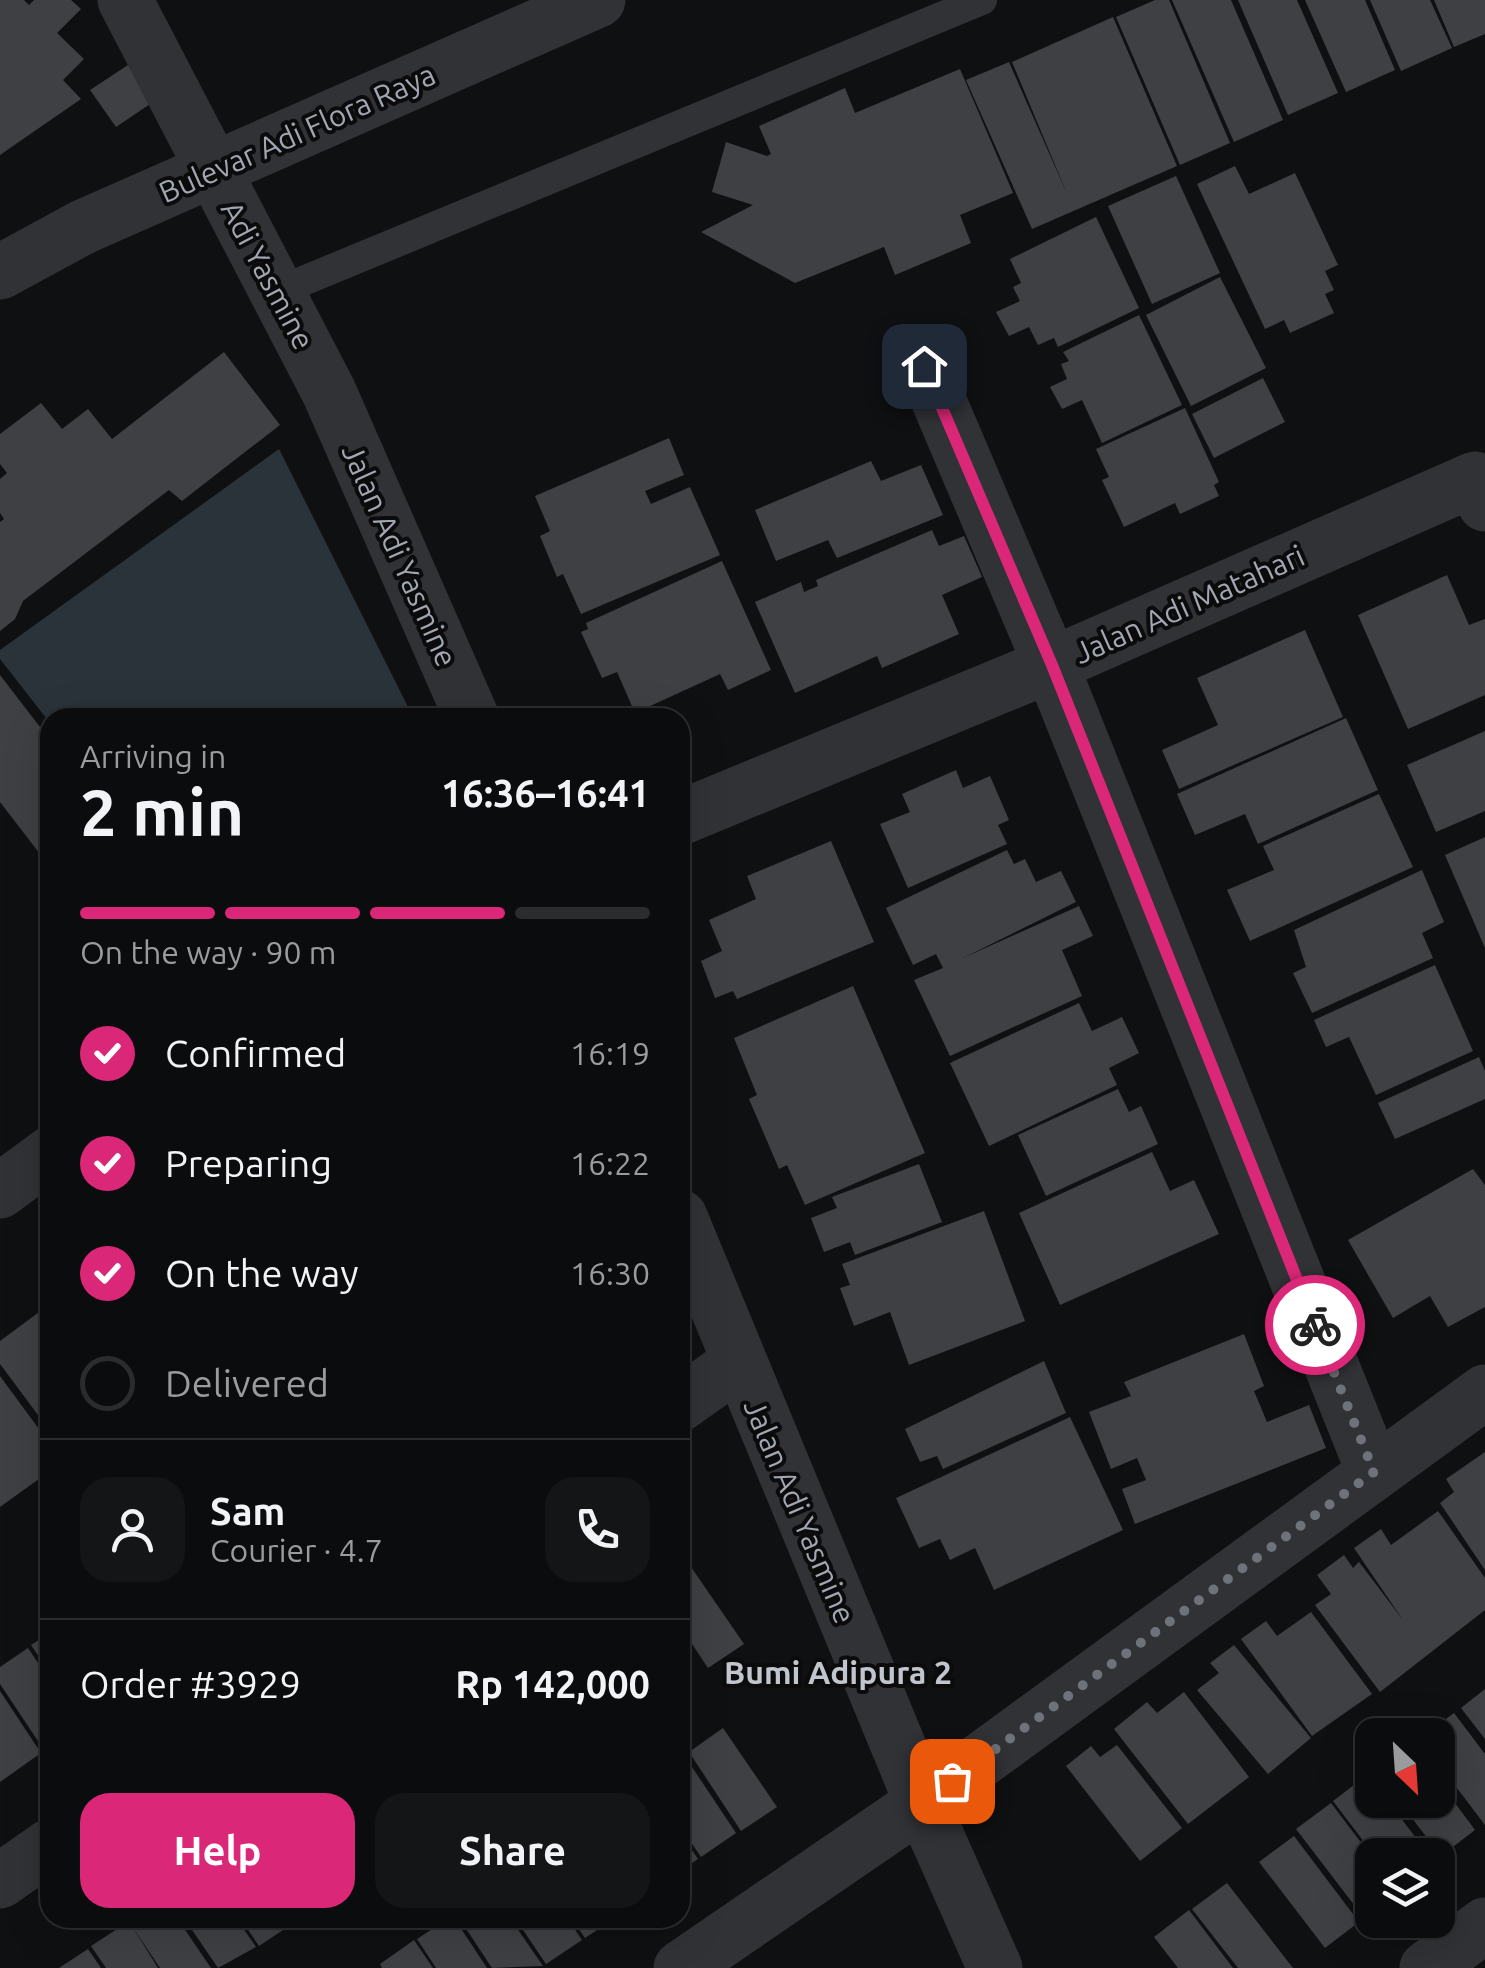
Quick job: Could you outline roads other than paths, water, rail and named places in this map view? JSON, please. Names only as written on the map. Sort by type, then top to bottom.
[{"type":"street","name":"Adi Yasmine","points":[[125,0],[329,392]]},
{"type":"street","name":"Bulevar Adi Flora Raya","points":[[0,272],[83,227],[598,0]]},
{"type":"street","points":[[924,366],[1052,665],[1374,1472]]},
{"type":"street","name":"Jalan Adi Yasmine","points":[[329,392],[468,708]]},
{"type":"street","name":"Jalan Adi Matahari","points":[[690,814],[1480,491]]},
{"type":"street","points":[[0,1191],[40,1161]]},
{"type":"street","name":"Jalan Adi Yasmine","points":[[690,1242],[922,1803],[996,1968]]},
{"type":"street","points":[[690,1397],[739,1362]]},
{"type":"street","points":[[681,1968],[922,1803],[1485,1392]]},
{"type":"street","points":[[0,1881],[40,1853]]},
{"type":"street","points":[[1427,1968],[1485,1925]]},
{"type":"lane","points":[[279,291],[982,0]]},
{"type":"district","name":"Bumi Adipura 2","points":[[838,1672]]}]
